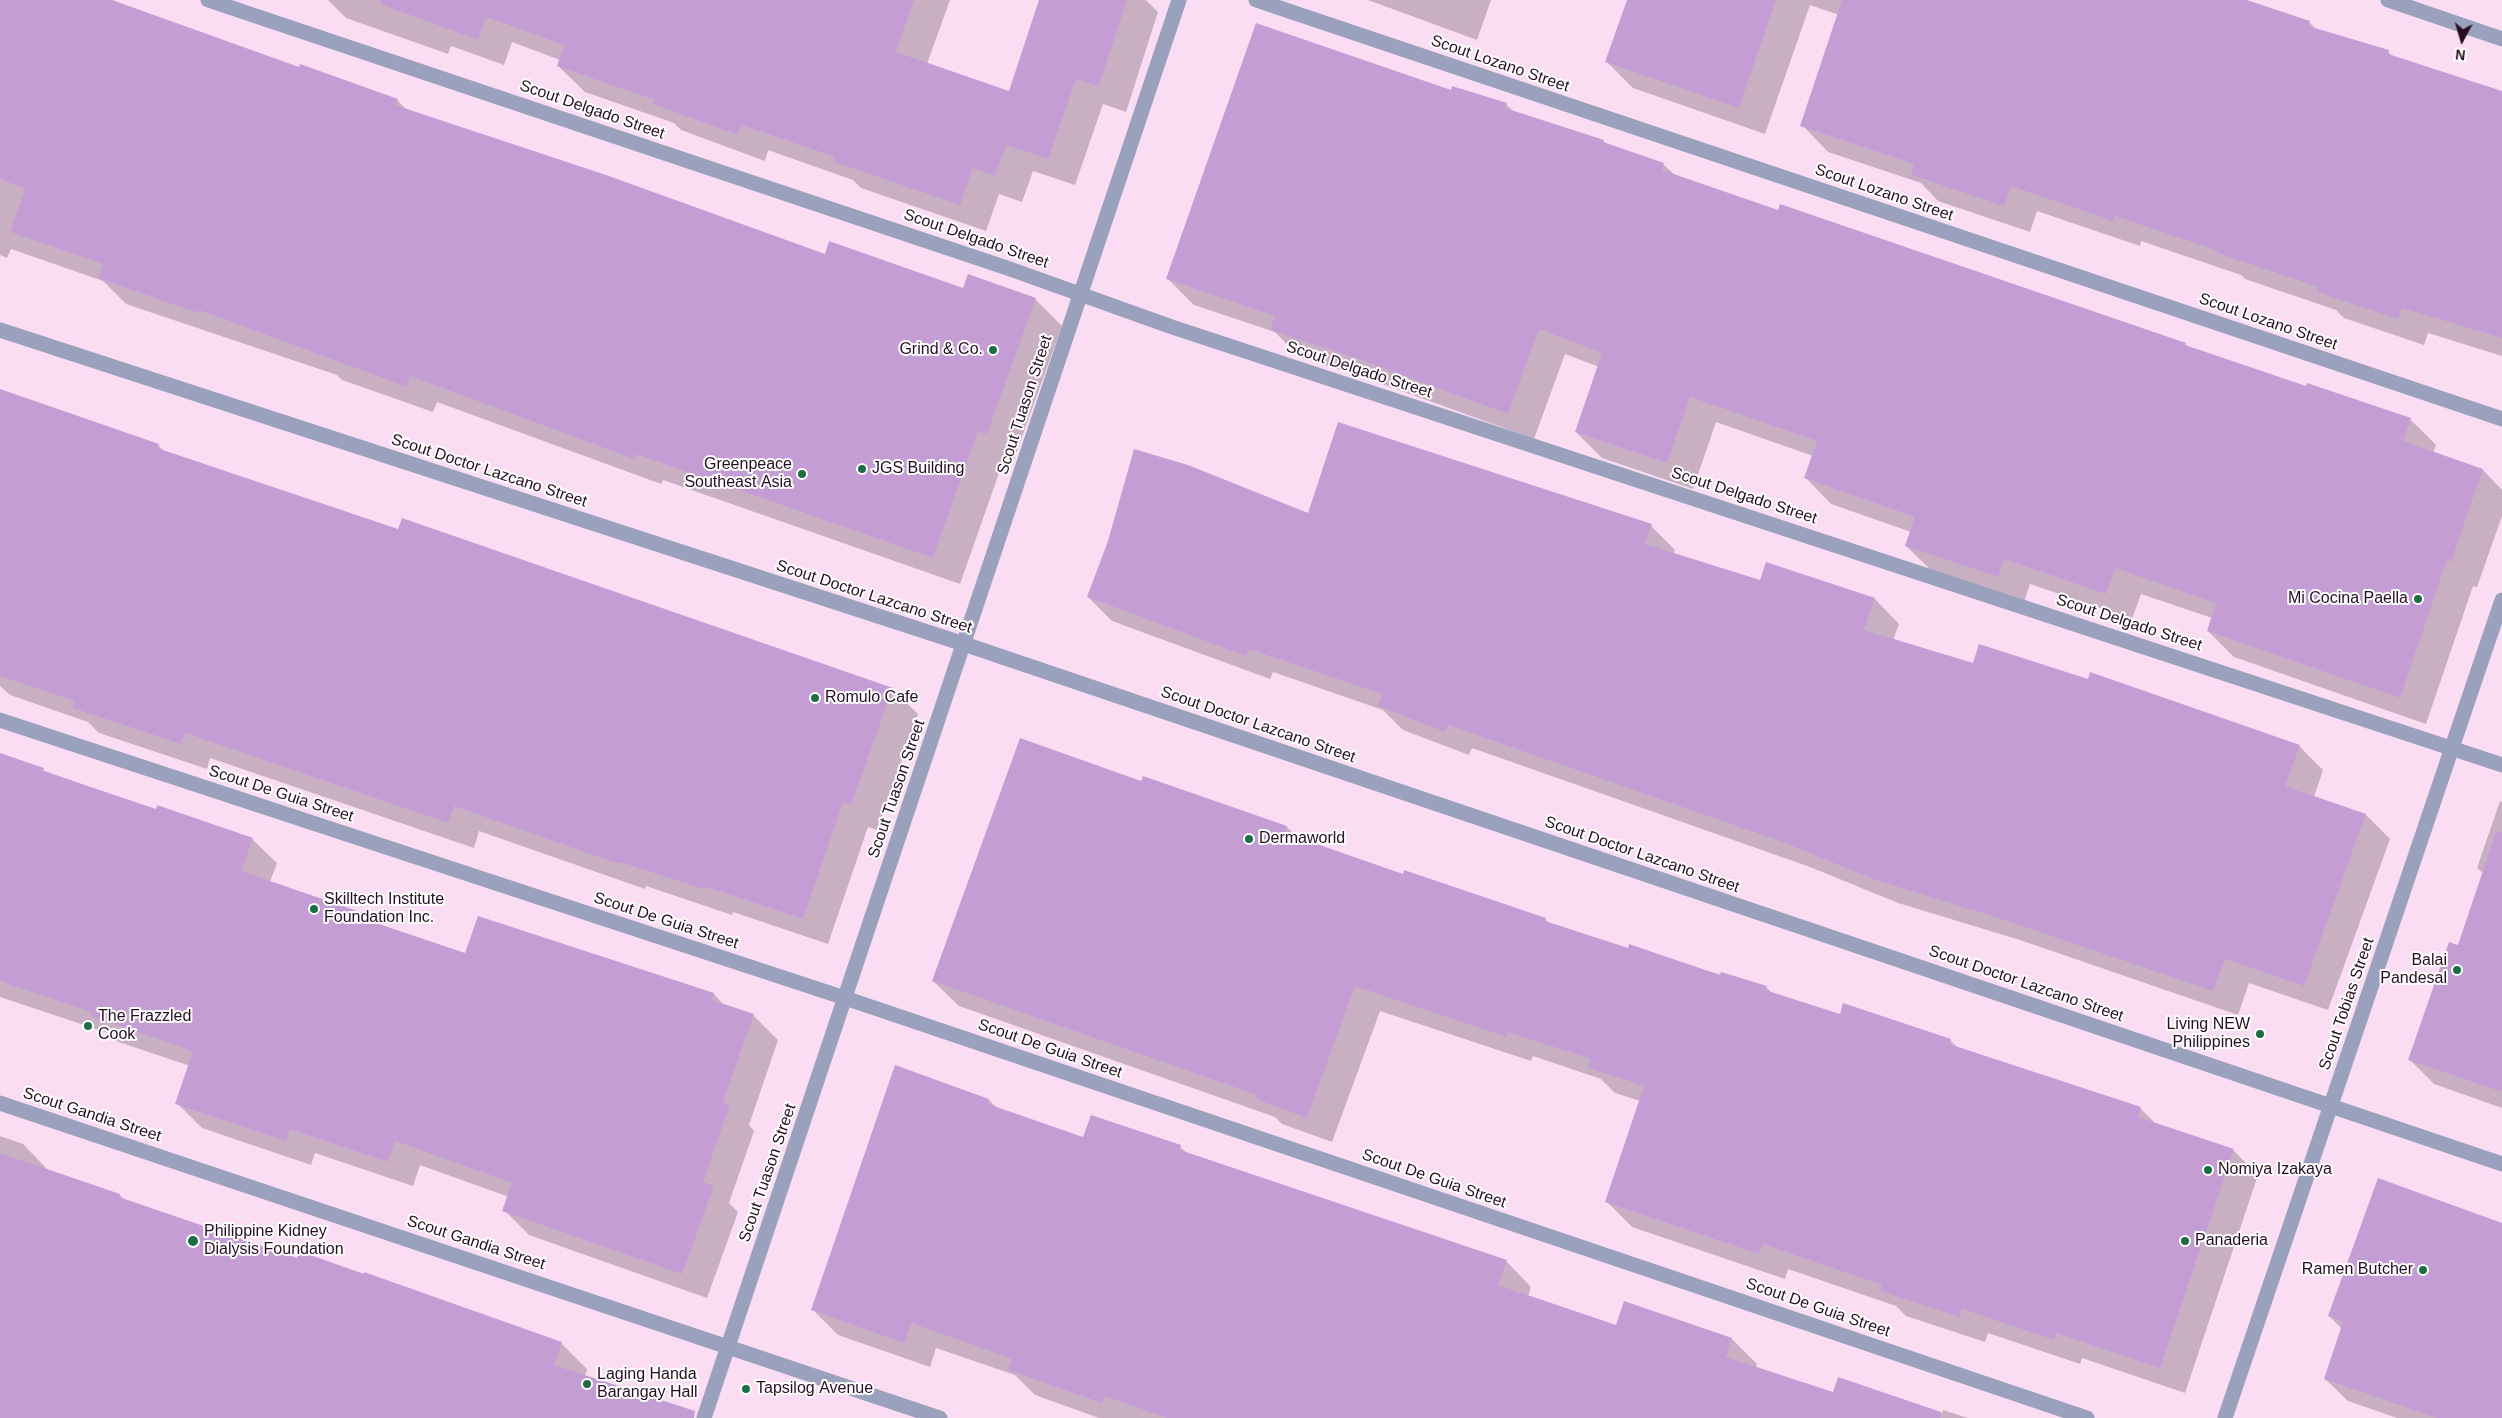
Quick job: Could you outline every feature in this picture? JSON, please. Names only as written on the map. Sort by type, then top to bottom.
[{"type":"street","name":"Scout Delgado Street","points":[[208,0],[1081,294],[1172,327],[2502,765]]},
{"type":"street","name":"Scout Tuason Street","points":[[704,1418],[1179,0]]},
{"type":"street","name":"Scout Lozano Street","points":[[1256,0],[2502,419]]},
{"type":"street","points":[[2388,0],[2502,39]]},
{"type":"street","name":"Scout Doctor Lazcano Street","points":[[0,330],[964,644],[2502,1164]]},
{"type":"street","name":"Scout Tobias Street","points":[[2225,1418],[2502,600]]},
{"type":"street","name":"Scout De Guia Street","points":[[0,720],[845,998],[2087,1418]]},
{"type":"street","name":"Scout Gandia Street","points":[[0,1103],[940,1418]]},
{"type":"building","points":[[0,0],[112,0],[299,67],[300,64],[398,99],[395,105],[606,175],[825,254],[829,241],[963,288],[968,274],[1036,298],[987,434],[978,431],[933,558],[636,454],[634,459],[410,376],[407,387],[199,310],[198,313],[98,278],[103,264],[10,232],[25,189],[0,179]]},
{"type":"building","points":[[381,0],[914,0],[896,52],[1009,91],[1039,0],[1127,0],[1099,86],[1076,79],[1048,159],[1006,145],[995,176],[973,168],[960,205],[834,162],[835,157],[742,125],[738,135],[653,104],[655,100],[557,66],[564,45],[486,17],[478,40],[380,4]]},
{"type":"building","points":[[1627,0],[1776,0],[1739,108],[1605,62]]},
{"type":"building","points":[[1842,0],[2247,0],[2310,21],[2308,26],[2389,50],[2388,54],[2502,91],[2502,338],[2402,308],[2398,319],[2317,292],[2318,287],[2217,253],[2218,251],[2115,216],[2113,221],[2011,186],[2004,206],[1911,175],[1914,164],[1800,126]]},
{"type":"building","points":[[1256,23],[1451,90],[1452,86],[1507,103],[1505,108],[1604,140],[1603,142],[1664,163],[1662,170],[1778,210],[1780,204],[2186,343],[2185,345],[2306,386],[2307,383],[2411,418],[2403,441],[2483,469],[2451,562],[2447,560],[2400,698],[2207,631],[2216,603],[2115,568],[2106,594],[2004,559],[1998,577],[1905,546],[1915,517],[1804,478],[1817,441],[1690,397],[1667,463],[1575,432],[1602,353],[1539,329],[1508,414],[1361,360],[1270,330],[1275,316],[1166,279]]},
{"type":"building","points":[[0,389],[159,444],[157,448],[398,529],[402,518],[893,688],[851,805],[843,802],[803,919],[707,887],[706,890],[620,862],[619,864],[454,806],[448,823],[185,733],[181,744],[73,708],[75,701],[0,676]]},
{"type":"building","points":[[1338,422],[1652,524],[1645,544],[1760,580],[1766,562],[1875,598],[1864,630],[1973,663],[1979,644],[2088,679],[2090,672],[2300,745],[2285,786],[2366,814],[2304,986],[2225,959],[2213,991],[1995,917],[1873,879],[1785,843],[1448,725],[1445,732],[1378,706],[1382,694],[1249,649],[1246,656],[1087,597],[1108,541],[1134,449],[1188,465],[1308,513]]},
{"type":"building","points":[[1020,738],[1141,781],[1143,776],[1287,826],[1285,833],[1403,874],[1404,870],[1546,918],[1545,921],[1628,948],[1629,944],[1720,975],[1721,972],[1767,986],[1765,990],[1840,1014],[1843,1003],[1951,1039],[1949,1044],[2141,1107],[2138,1117],[2234,1149],[2160,1368],[2056,1333],[2054,1340],[1962,1309],[1960,1317],[1880,1291],[1882,1285],[1763,1244],[1759,1254],[1605,1202],[1644,1086],[1588,1068],[1591,1059],[1507,1032],[1506,1037],[1355,986],[1307,1118],[1255,1099],[1257,1095],[932,981]]},
{"type":"building","points":[[0,753],[44,768],[43,771],[156,809],[157,805],[253,838],[241,871],[363,913],[361,918],[465,953],[478,916],[714,993],[712,1000],[754,1014],[723,1102],[730,1105],[703,1182],[714,1186],[682,1274],[502,1211],[512,1183],[395,1141],[388,1162],[290,1129],[286,1141],[175,1104],[193,1051],[90,1016],[91,1012],[0,981]]},
{"type":"building","points":[[2496,832],[2502,832],[2502,1092],[2408,1060],[2449,942],[2458,945]]},
{"type":"building","points":[[895,1065],[989,1099],[988,1104],[1083,1137],[1091,1115],[1181,1145],[1180,1150],[1507,1260],[1498,1285],[1616,1325],[1624,1301],[1732,1338],[1726,1357],[1833,1392],[1838,1377],[1941,1412],[1940,1418],[1167,1418],[1104,1396],[1102,1403],[1008,1370],[1012,1359],[911,1323],[904,1343],[811,1310]]},
{"type":"building","points":[[0,1153],[120,1194],[119,1197],[297,1258],[299,1251],[562,1342],[554,1365],[695,1411],[694,1418],[0,1418]]},
{"type":"building","name":"Ramen Butcher","points":[[2378,1178],[2502,1223],[2502,1418],[2437,1418],[2324,1379],[2343,1322],[2328,1316]]},
{"type":"place","name":"Grind & Co.","points":[[993,350]]},
{"type":"place","name":"JGS Building","points":[[862,469]]},
{"type":"place","name":"Greenpeace Southeast Asia","points":[[802,474]]},
{"type":"place","name":"Mi Cocina Paella","points":[[2418,599]]},
{"type":"place","name":"Romulo Cafe","points":[[815,698]]},
{"type":"place","name":"Dermaworld","points":[[1249,839]]},
{"type":"place","name":"Skilltech Institute Foundation Inc.","points":[[314,909]]},
{"type":"place","name":"Balai Pandesal","points":[[2457,970]]},
{"type":"place","name":"The Frazzled Cook","points":[[88,1026]]},
{"type":"place","name":"Living NEW Philippines","points":[[2260,1034]]},
{"type":"place","name":"Nomiya Izakaya","points":[[2208,1170]]},
{"type":"place","name":"Philippine Kidney Dialysis Foundation","points":[[193,1241]]},
{"type":"place","name":"Panaderia","points":[[2185,1241]]},
{"type":"place","name":"Ramen Butcher","points":[[2423,1270]]},
{"type":"place","name":"Laging Handa Barangay Hall","points":[[587,1384]]},
{"type":"place","name":"Tapsilog Avenue","points":[[746,1389]]}]
